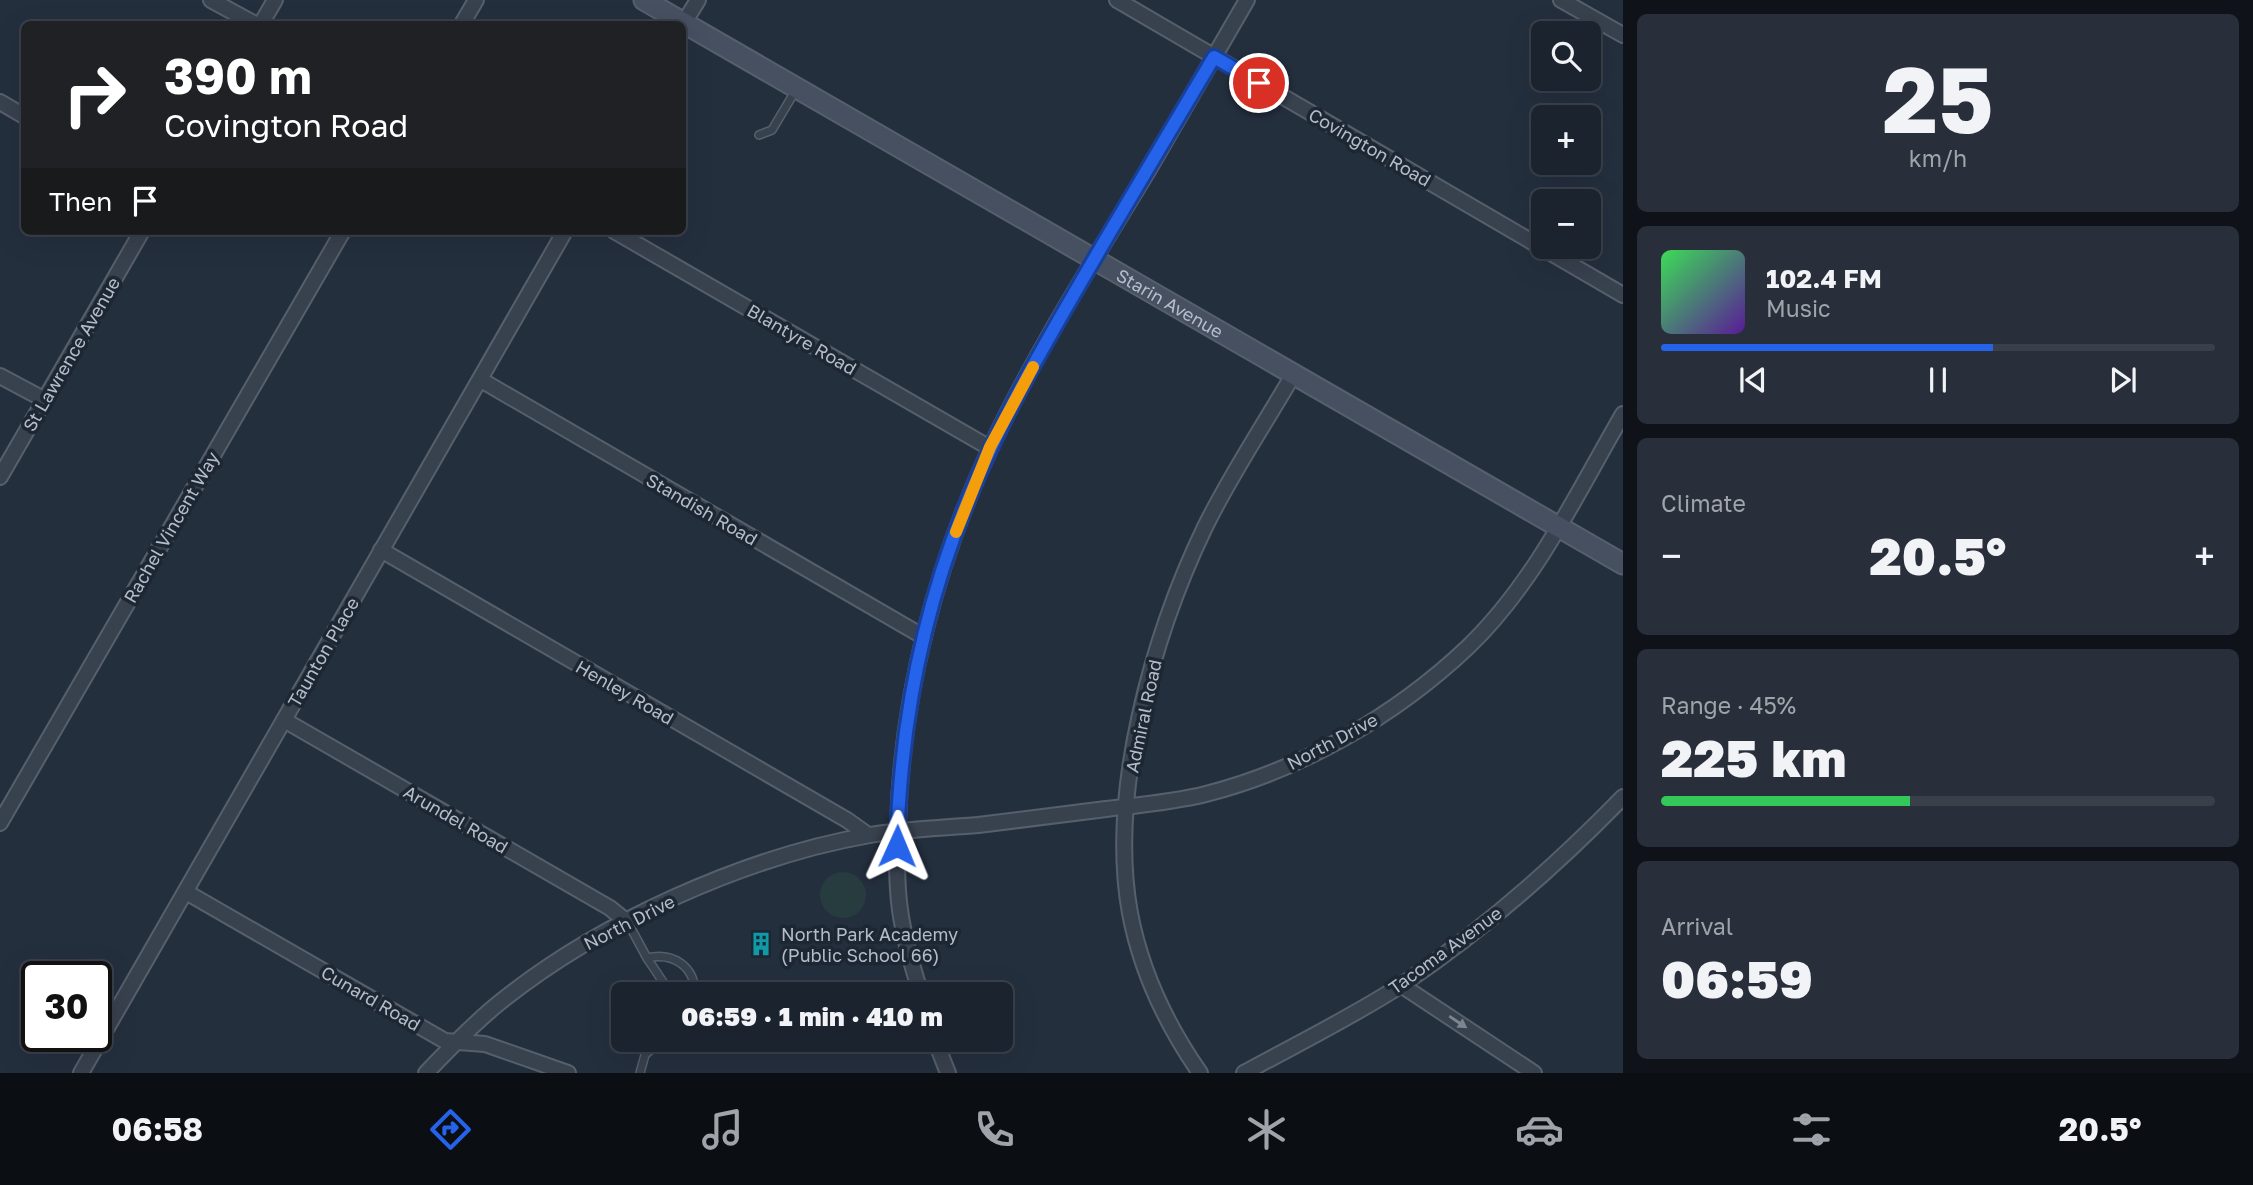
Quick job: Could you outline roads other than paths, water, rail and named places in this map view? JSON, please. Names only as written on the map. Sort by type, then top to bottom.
[{"type":"street","points":[[211,0],[250,21]]},
{"type":"street","points":[[263,21],[275,0]]},
{"type":"street","points":[[464,21],[476,0]]},
{"type":"street","points":[[685,21],[698,0]]},
{"type":"street","name":"Covington Road","points":[[1117,0],[1623,295]]},
{"type":"street","points":[[916,982],[906,946],[897,869],[901,760],[924,637],[954,537],[990,447],[1014,400],[1247,0]]},
{"type":"street","points":[[1561,0],[1623,36]]},
{"type":"street","name":"Starin Avenue","points":[[655,3],[679,21]]},
{"type":"street","name":"Starin Avenue","points":[[686,26],[1623,564]]},
{"type":"street","points":[[0,102],[21,114]]},
{"type":"street","name":"St Lawrence Avenue","points":[[0,477],[140,235]]},
{"type":"street","name":"Rachel Vincent Way","points":[[0,823],[340,235]]},
{"type":"street","name":"Taunton Place","points":[[81,1073],[563,235]]},
{"type":"street","name":"Blantyre Road","points":[[621,235],[990,447]]},
{"type":"street","name":"Admiral Road","points":[[1199,1073],[1162,1012],[1138,949],[1125,876],[1126,807],[1136,737],[1146,693],[1175,597],[1206,524],[1293,375]]},
{"type":"street","points":[[0,376],[45,400]]},
{"type":"street","name":"Standish Road","points":[[481,380],[924,637]]},
{"type":"street","name":"North Drive","points":[[426,1073],[497,1004],[537,975],[626,921],[747,869],[790,855],[898,830],[976,825],[1203,795],[1247,782],[1328,746],[1383,715],[1471,644],[1517,589],[1558,526],[1623,414]]},
{"type":"street","name":"Henley Road","points":[[382,550],[847,820],[868,835]]},
{"type":"street","name":"Arundel Road","points":[[284,720],[610,908],[626,921]]},
{"type":"street","name":"Tacoma Avenue","points":[[1244,1073],[1401,985],[1487,923],[1574,846],[1623,797]]},
{"type":"street","name":"Cunard Road","points":[[186,892],[440,1038],[456,1043],[485,1044],[568,1073]]},
{"type":"street","points":[[1401,985],[1534,1073]]},
{"type":"street","points":[[940,1052],[948,1073]]},
{"type":"lane","points":[[759,135],[772,130],[797,88]]},
{"type":"lane","points":[[626,921],[663,982]]},
{"type":"lane","points":[[647,958],[666,956],[684,965],[693,982]]},
{"type":"lane","points":[[640,1073],[648,1052]]},
{"type":"place","name":"North Park Academy (Public School 66)","points":[[761,944]]}]
